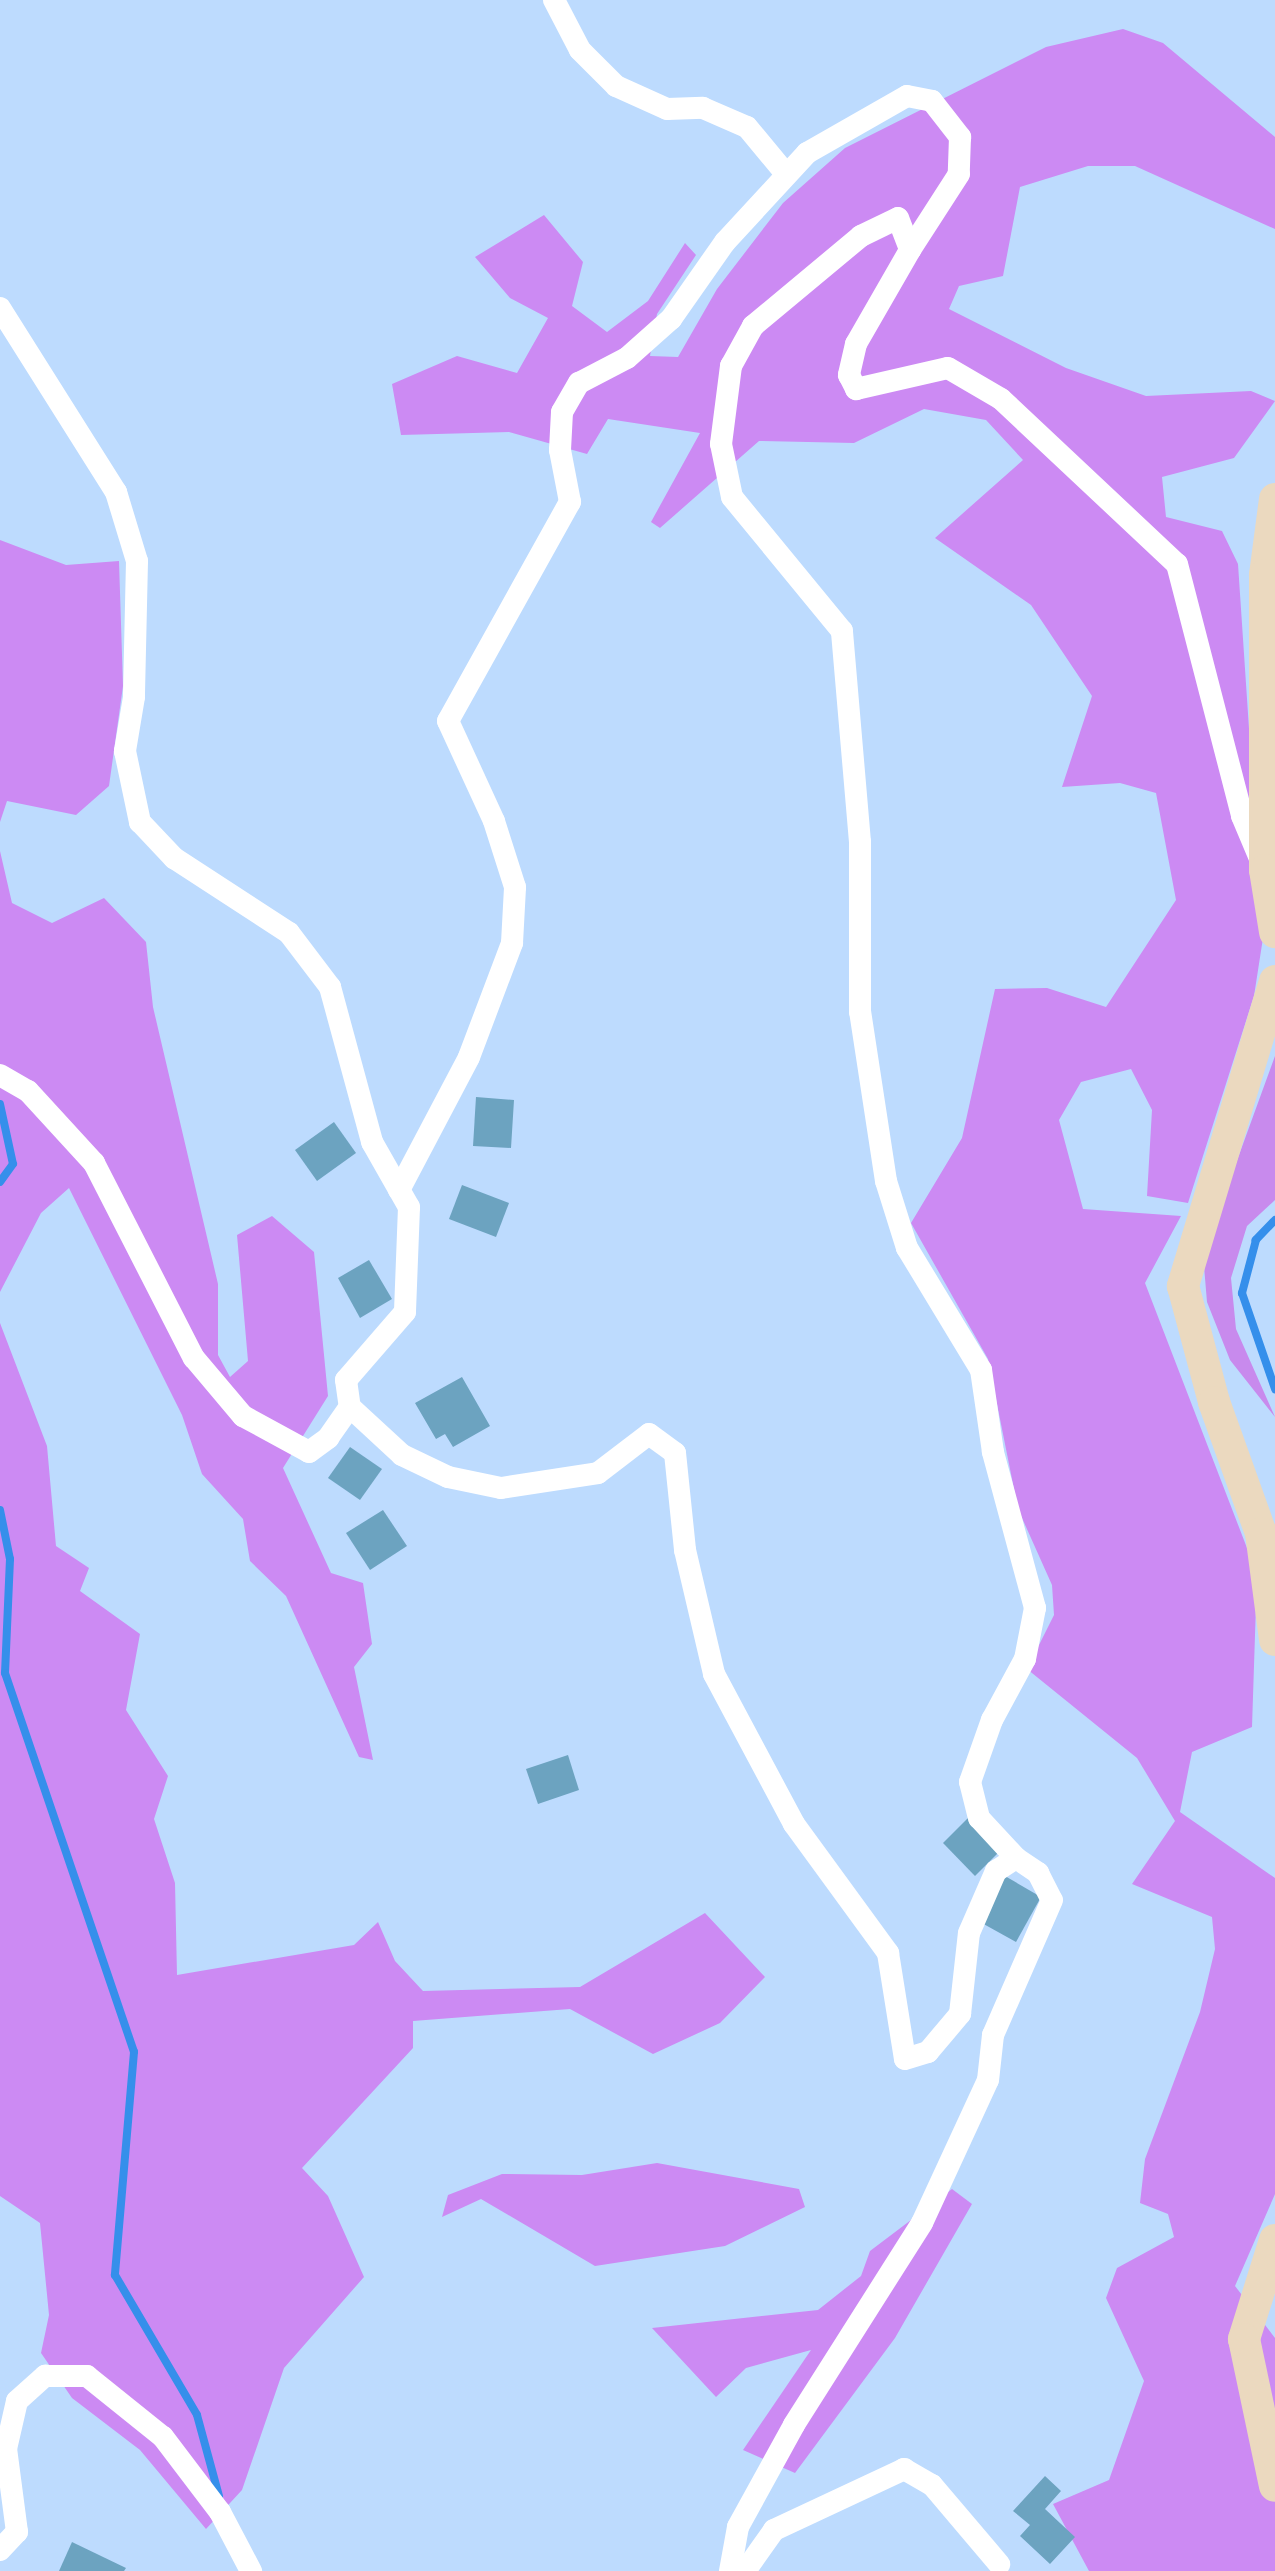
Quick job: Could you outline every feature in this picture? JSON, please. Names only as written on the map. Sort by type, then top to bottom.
[{"type":"street","points":[[554,0],[580,50],[616,86],[667,109],[704,108],[746,127],[786,174]]},
{"type":"street","points":[[399,1190],[468,1057],[512,942],[515,887],[494,821],[448,721],[570,502],[560,450],[562,412],[579,384],[627,358],[670,319],[725,242],[786,174],[880,107],[906,96],[932,101],[960,137],[959,174],[856,344],[848,376],[856,390],[948,368],[1002,399],[1177,564],[1242,816],[1266,870]]},
{"type":"street","points":[[730,2571],[738,2528],[794,2425],[922,2224],[988,2080],[994,2036],[1052,1900],[1038,1874],[1016,1858],[980,1818],[970,1782],[992,1720],[1025,1659],[1035,1608],[993,1452],[980,1370],[907,1248],[886,1181],[860,1012],[860,842],[842,631],[732,497],[721,444],[731,366],[753,326],[861,236],[898,218],[910,250]]},
{"type":"street","points":[[0,308],[116,492],[137,561],[134,697],[125,750],[140,822],[174,858],[289,934],[330,987],[372,1142],[409,1207],[404,1312],[346,1380],[350,1407],[402,1455],[448,1477],[501,1488],[598,1473],[649,1434],[676,1453],[685,1550],[714,1674],[794,1824],[888,1954],[905,2058],[928,2052],[955,2024],[980,1899],[996,1871],[1016,1858]]},
{"type":"street","points":[[1275,499],[1265,575],[1266,870],[1275,932]]},
{"type":"street","points":[[1275,982],[1182,1286],[1214,1402],[1261,1533],[1275,1640]]},
{"type":"street","points":[[0,1075],[28,1090],[94,1163],[194,1358],[243,1416],[309,1452],[328,1438],[350,1407]]},
{"type":"street","points":[[1275,2240],[1244,2340],[1275,2486]]},
{"type":"street","points":[[0,2550],[17,2532],[6,2449],[17,2400],[44,2376],[86,2376],[163,2437],[220,2512],[250,2571]]},
{"type":"street","points":[[745,2571],[774,2530],[904,2469],[932,2485],[999,2564]]},
{"type":"shaded area","points":[[1123,29],[1163,43],[1275,137],[1275,229],[1135,166],[1088,166],[1020,187],[1003,276],[959,286],[949,309],[1066,368],[1146,396],[1251,391],[1275,401],[1234,458],[1162,477],[1166,517],[1222,531],[1238,564],[1263,938],[1254,996],[1188,1203],[1147,1196],[1152,1110],[1131,1069],[1081,1082],[1059,1120],[1083,1209],[1181,1216],[1145,1283],[1257,1574],[1252,1727],[1192,1752],[1180,1812],[1275,1878],[1275,2194],[1235,2286],[1275,2338],[1275,2571],[1089,2571],[1053,2504],[1109,2480],[1144,2381],[1106,2298],[1117,2268],[1174,2237],[1168,2214],[1140,2203],[1145,2159],[1200,2012],[1215,1949],[1212,1917],[1132,1884],[1175,1821],[1137,1758],[1027,1669],[1054,1615],[1052,1585],[1018,1509],[988,1359],[911,1223],[962,1138],[995,989],[1047,988],[1106,1007],[1176,900],[1156,793],[1120,783],[1062,787],[1092,696],[1031,605],[935,538],[1023,460],[986,420],[924,409],[854,443],[759,441],[660,528],[651,522],[700,433],[608,419],[587,454],[509,432],[401,435],[392,384],[457,356],[517,373],[548,318],[510,298],[475,257],[544,215],[583,262],[572,306],[607,332],[648,301],[685,243],[696,255],[657,314],[650,356],[678,357],[717,289],[783,203],[845,148],[1046,47]]},
{"type":"shaded area","points":[[0,540],[66,565],[119,561],[123,686],[109,786],[76,815],[7,801],[0,822]]},
{"type":"shaded area","points":[[0,851],[12,903],[52,923],[104,898],[146,942],[153,1007],[218,1284],[218,1355],[230,1377],[248,1361],[237,1235],[272,1216],[314,1252],[328,1396],[283,1468],[331,1573],[363,1583],[372,1644],[354,1667],[373,1760],[359,1757],[286,1596],[250,1561],[243,1519],[202,1474],[182,1415],[69,1188],[41,1213],[0,1292]]},
{"type":"shaded area","points":[[1275,1056],[1275,1200],[1247,1226],[1231,1278],[1236,1329],[1275,1417],[1230,1360],[1207,1302],[1203,1254]]},
{"type":"shaded area","points":[[0,1323],[47,1446],[56,1546],[89,1568],[80,1591],[140,1634],[126,1710],[168,1776],[154,1819],[175,1883],[177,1975],[354,1945],[378,1922],[395,1961],[423,1991],[580,1987],[705,1913],[765,1977],[720,2023],[653,2054],[570,2009],[413,2021],[413,2048],[302,2168],[328,2196],[364,2277],[284,2368],[242,2490],[206,2529],[140,2450],[72,2398],[41,2353],[49,2315],[40,2223],[0,2196]]},
{"type":"shaded area","points":[[657,2163],[799,2189],[805,2207],[725,2246],[595,2266],[481,2199],[442,2217],[448,2195],[502,2174],[582,2175]]},
{"type":"shaded area","points":[[952,2189],[972,2204],[895,2338],[795,2473],[743,2450],[811,2350],[746,2368],[716,2397],[652,2328],[818,2310],[861,2276],[870,2251]]},
{"type":"building","points":[[476,1097],[514,1100],[511,1148],[473,1146]]},
{"type":"building","points":[[334,1122],[356,1153],[317,1181],[295,1150]]},
{"type":"building","points":[[462,1185],[509,1203],[496,1237],[449,1219]]},
{"type":"building","points":[[369,1260],[392,1299],[360,1318],[338,1278]]},
{"type":"building","points":[[462,1377],[490,1426],[453,1447],[445,1434],[436,1439],[415,1403]]},
{"type":"building","points":[[350,1447],[382,1469],[360,1500],[328,1478]]},
{"type":"building","points":[[383,1510],[407,1546],[370,1570],[346,1533]]},
{"type":"building","points":[[568,1755],[579,1790],[538,1804],[526,1769]]},
{"type":"building","points":[[969,1817],[1001,1850],[975,1876],[943,1843]]},
{"type":"building","points":[[1005,1876],[1041,1897],[1016,1942],[980,1922]]},
{"type":"building","points":[[1045,2476],[1061,2491],[1045,2509],[1075,2537],[1050,2564],[1020,2536],[1030,2525],[1013,2511]]},
{"type":"building","points":[[72,2542],[126,2568],[59,2571]]},
{"type":"waterway","points":[[0,1104],[13,1164],[0,1182]]},
{"type":"waterway","points":[[1275,1220],[1256,1240],[1242,1293],[1275,1389]]},
{"type":"waterway","points":[[0,1510],[10,1559],[5,1673],[134,2052],[115,2275],[197,2415],[219,2496]]}]
